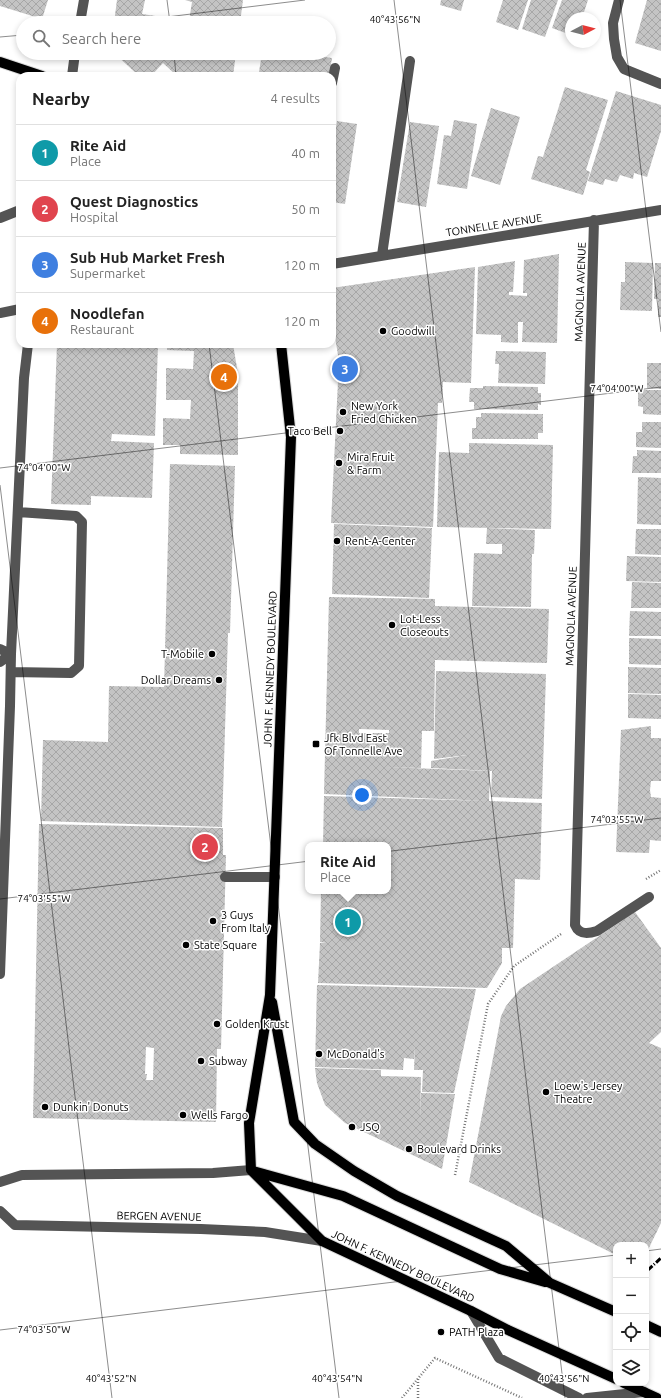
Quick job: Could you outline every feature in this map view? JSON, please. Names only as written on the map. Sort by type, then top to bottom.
[{"type":"main road","points":[[0,62],[30,72]]},
{"type":"main road","name":"JOHN F. KENNEDY BOULEVARD","points":[[281,348],[291,437],[270,995],[249,1122],[251,1170],[322,1241],[508,1330],[613,1378]]},
{"type":"main road","name":"JOHN F. KENNEDY BOULEVARD","points":[[270,995],[294,1122],[315,1144],[354,1171],[397,1196],[506,1246],[550,1283],[613,1311]]},
{"type":"main road","points":[[251,1170],[343,1196],[500,1269],[550,1283]]},
{"type":"main road","points":[[649,1326],[661,1332]]},
{"type":"main road","points":[[631,1386],[657,1398]]},
{"type":"street","points":[[81,16],[84,0]]},
{"type":"street","points":[[619,0],[612,23],[617,57],[624,69],[661,84]]},
{"type":"street","points":[[73,72],[74,60]]},
{"type":"street","points":[[382,255],[410,61]]},
{"type":"street","points":[[334,72],[335,68]]},
{"type":"street","name":"TONNELLE AVENUE","points":[[336,263],[661,210]]},
{"type":"street","points":[[0,218],[16,212]]},
{"type":"street","name":"MAGNOLIA AVENUE","points":[[575,925],[594,220]]},
{"type":"street","points":[[0,313],[16,310]]},
{"type":"street","points":[[0,974],[11,672],[10,654],[24,378],[28,348]]},
{"type":"street","points":[[11,672],[71,673],[79,666],[82,522],[76,516],[18,512]]},
{"type":"street","points":[[0,649],[10,654]]},
{"type":"street","points":[[0,662],[10,654]]},
{"type":"street","points":[[225,877],[274,877]]},
{"type":"street","points":[[575,925],[580,932],[590,933],[597,931],[648,897]]},
{"type":"street","points":[[0,1182],[22,1175],[213,1173],[251,1170]]},
{"type":"street","name":"BERGEN AVENUE","points":[[0,1211],[15,1225],[201,1229],[265,1232],[322,1241]]},
{"type":"street","points":[[471,1311],[499,1358],[579,1398]]},
{"type":"street","points":[[587,1398],[644,1392]]},
{"type":"path","points":[[455,1175],[488,1004],[514,966],[575,925]]},
{"type":"path","points":[[402,1398],[435,1358],[522,1398]]},
{"type":"path","points":[[418,1379],[418,1398]]},
{"type":"building","points":[[0,0],[48,0],[43,16],[32,16],[0,6]]},
{"type":"building","points":[[117,0],[145,0],[142,14],[155,16],[115,16]]},
{"type":"building","points":[[185,0],[243,0],[241,16],[190,16],[192,2]]},
{"type":"building","points":[[441,0],[464,0],[461,11],[440,5]]},
{"type":"building","points":[[503,0],[528,0],[518,30],[496,22]]},
{"type":"building","points":[[531,0],[558,0],[545,37],[522,29]]},
{"type":"building","points":[[562,0],[588,0],[584,12],[565,12],[565,33],[552,28]]},
{"type":"building","points":[[647,0],[661,0],[661,51],[635,43]]},
{"type":"building","points":[[122,60],[235,60],[234,72],[173,72],[163,63],[155,72],[135,72]]},
{"type":"building","points":[[261,60],[332,60],[330,72],[259,72]]},
{"type":"building","points":[[565,87],[608,100],[586,170],[590,172],[583,195],[531,179],[538,156],[543,157]]},
{"type":"building","points":[[616,91],[661,105],[661,131],[647,177],[634,173],[633,179],[620,175],[617,182],[605,179],[603,185],[588,181]]},
{"type":"building","points":[[491,108],[520,117],[500,185],[471,176]]},
{"type":"building","points":[[454,120],[477,124],[467,189],[437,184],[444,135],[451,136]]},
{"type":"building","points":[[337,121],[357,124],[345,204],[336,203]]},
{"type":"building","points":[[410,122],[439,126],[426,207],[397,202]]},
{"type":"building","points":[[559,254],[557,343],[522,342],[523,322],[518,322],[518,343],[501,342],[501,335],[476,334],[478,267],[515,261],[513,292],[509,292],[509,295],[527,296],[527,293],[523,293],[524,260]]},
{"type":"building","points":[[625,262],[653,263],[652,311],[620,310],[621,282],[625,282]]},
{"type":"building","points":[[655,263],[661,263],[661,317],[658,317],[658,299],[654,299]]},
{"type":"building","points":[[475,267],[471,383],[443,382],[442,403],[438,403],[433,527],[331,523],[339,361],[336,343],[336,287]]},
{"type":"building","points":[[57,348],[158,348],[155,436],[112,434],[111,441],[154,443],[152,498],[91,496],[91,505],[51,504]]},
{"type":"building","points":[[167,348],[234,348],[238,374],[238,455],[180,454],[180,445],[163,445],[163,418],[190,419],[191,400],[166,400],[166,368],[193,369],[194,351],[167,350]]},
{"type":"building","points":[[496,351],[546,352],[545,384],[498,383],[499,364],[495,364]]},
{"type":"building","points":[[647,363],[661,363],[661,389],[647,388]]},
{"type":"building","points":[[483,386],[538,387],[538,393],[541,393],[541,405],[538,404],[538,410],[474,409],[474,402],[469,402],[470,388],[483,388]]},
{"type":"building","points":[[638,390],[661,390],[661,415],[643,414],[643,407],[638,406]]},
{"type":"building","points":[[481,413],[543,414],[543,433],[538,433],[538,439],[472,439],[472,428],[476,428],[476,417],[481,417]]},
{"type":"building","points":[[642,422],[661,422],[661,448],[636,447],[636,432],[642,432]]},
{"type":"building","points":[[469,443],[553,445],[551,529],[437,527],[439,452],[469,453]]},
{"type":"building","points":[[637,450],[661,451],[661,473],[632,473],[633,456],[637,456]]},
{"type":"building","points":[[170,464],[235,466],[222,827],[41,821],[43,740],[108,742],[109,686],[164,687]]},
{"type":"building","points":[[638,477],[661,478],[661,525],[637,524]]},
{"type":"building","points":[[334,524],[432,528],[429,598],[332,594]]},
{"type":"building","points":[[487,528],[535,530],[534,554],[532,554],[531,607],[472,606],[474,553],[502,554],[502,544],[486,544]]},
{"type":"building","points":[[636,529],[661,529],[661,555],[635,554]]},
{"type":"building","points":[[627,556],[661,557],[661,582],[626,581]]},
{"type":"building","points":[[632,582],[661,583],[661,608],[631,608]]},
{"type":"building","points":[[329,597],[435,599],[435,606],[549,609],[547,663],[435,660],[434,731],[422,731],[421,768],[385,767],[490,771],[489,801],[542,803],[540,880],[515,879],[513,948],[502,948],[502,963],[487,988],[318,983],[320,943],[326,942],[320,942],[321,894],[391,894],[391,842],[323,842],[324,796],[487,801],[324,794]],"holes":[[[359,729],[389,730],[389,733],[359,733]]]},
{"type":"building","points":[[630,611],[661,612],[661,636],[629,636]]},
{"type":"building","points":[[629,638],[661,639],[661,665],[629,664]]},
{"type":"building","points":[[628,667],[661,668],[661,694],[628,693]]},
{"type":"building","points":[[436,671],[546,674],[542,799],[491,797],[492,771],[431,768],[431,761],[467,755],[434,759]]},
{"type":"building","points":[[628,694],[661,695],[661,719],[628,718]]},
{"type":"building","points":[[651,726],[651,738],[661,738],[661,781],[651,781],[650,790],[651,797],[661,798],[661,841],[650,840],[649,853],[616,852],[621,730]]},
{"type":"building","points":[[39,824],[223,828],[223,855],[226,855],[221,1049],[217,1049],[216,1122],[33,1118]],"holes":[[[146,1047],[154,1048],[153,1080],[146,1080]]]},
{"type":"building","name":"Loew's Jersey Theatre","points":[[635,912],[661,948],[661,1032],[649,1043],[661,1048],[661,1223],[649,1248],[649,1242],[613,1242],[613,1254],[469,1182],[501,1016],[506,1006],[520,989]]},
{"type":"building","points":[[317,985],[476,989],[454,1093],[422,1092],[423,1070],[414,1070],[415,1045],[414,1059],[404,1058],[403,1070],[315,1067]]},
{"type":"building","points":[[315,1068],[381,1070],[381,1076],[421,1077],[420,1121],[421,1093],[455,1094],[442,1169],[345,1123],[325,1105],[317,1083]]},
{"type":"railway","points":[[649,1269],[661,1258]]},
{"type":"place","name":"Goodwill","points":[[383,331]]},
{"type":"place","name":"Sub Hub Market Fresh","points":[[345,369]]},
{"type":"place","name":"Noodlefan","points":[[224,377]]},
{"type":"place","name":"New York Fried Chicken","points":[[343,412]]},
{"type":"place","name":"Taco Bell","points":[[340,431]]},
{"type":"place","name":"Mira Fruit & Farm","points":[[339,463]]},
{"type":"place","name":"Rent-A-Center","points":[[337,541]]},
{"type":"place","name":"Lot-Less Closeouts","points":[[392,625]]},
{"type":"place","name":"T-Mobile","points":[[212,654]]},
{"type":"place","name":"Dollar Dreams","points":[[219,680]]},
{"type":"place","name":"Jfk Blvd East Of Tonnelle Ave","points":[[316,744]]},
{"type":"place","name":"Quest Diagnostics","points":[[205,847]]},
{"type":"place","name":"3 Guys From Italy","points":[[213,921]]},
{"type":"place","name":"Rite Aid","points":[[348,922]]},
{"type":"place","name":"State Square","points":[[186,945]]},
{"type":"place","name":"Golden Krust","points":[[217,1024]]},
{"type":"place","name":"McDonald's","points":[[319,1054]]},
{"type":"place","name":"Subway","points":[[201,1061]]},
{"type":"place","name":"Loew's Jersey Theatre","points":[[546,1092]]},
{"type":"place","name":"Dunkin' Donuts","points":[[45,1107]]},
{"type":"place","name":"Wells Fargo","points":[[183,1115]]},
{"type":"place","name":"JSQ","points":[[352,1127]]},
{"type":"place","name":"Boulevard Drinks","points":[[409,1149]]},
{"type":"place","name":"PATH Plaza","points":[[441,1332]]}]
